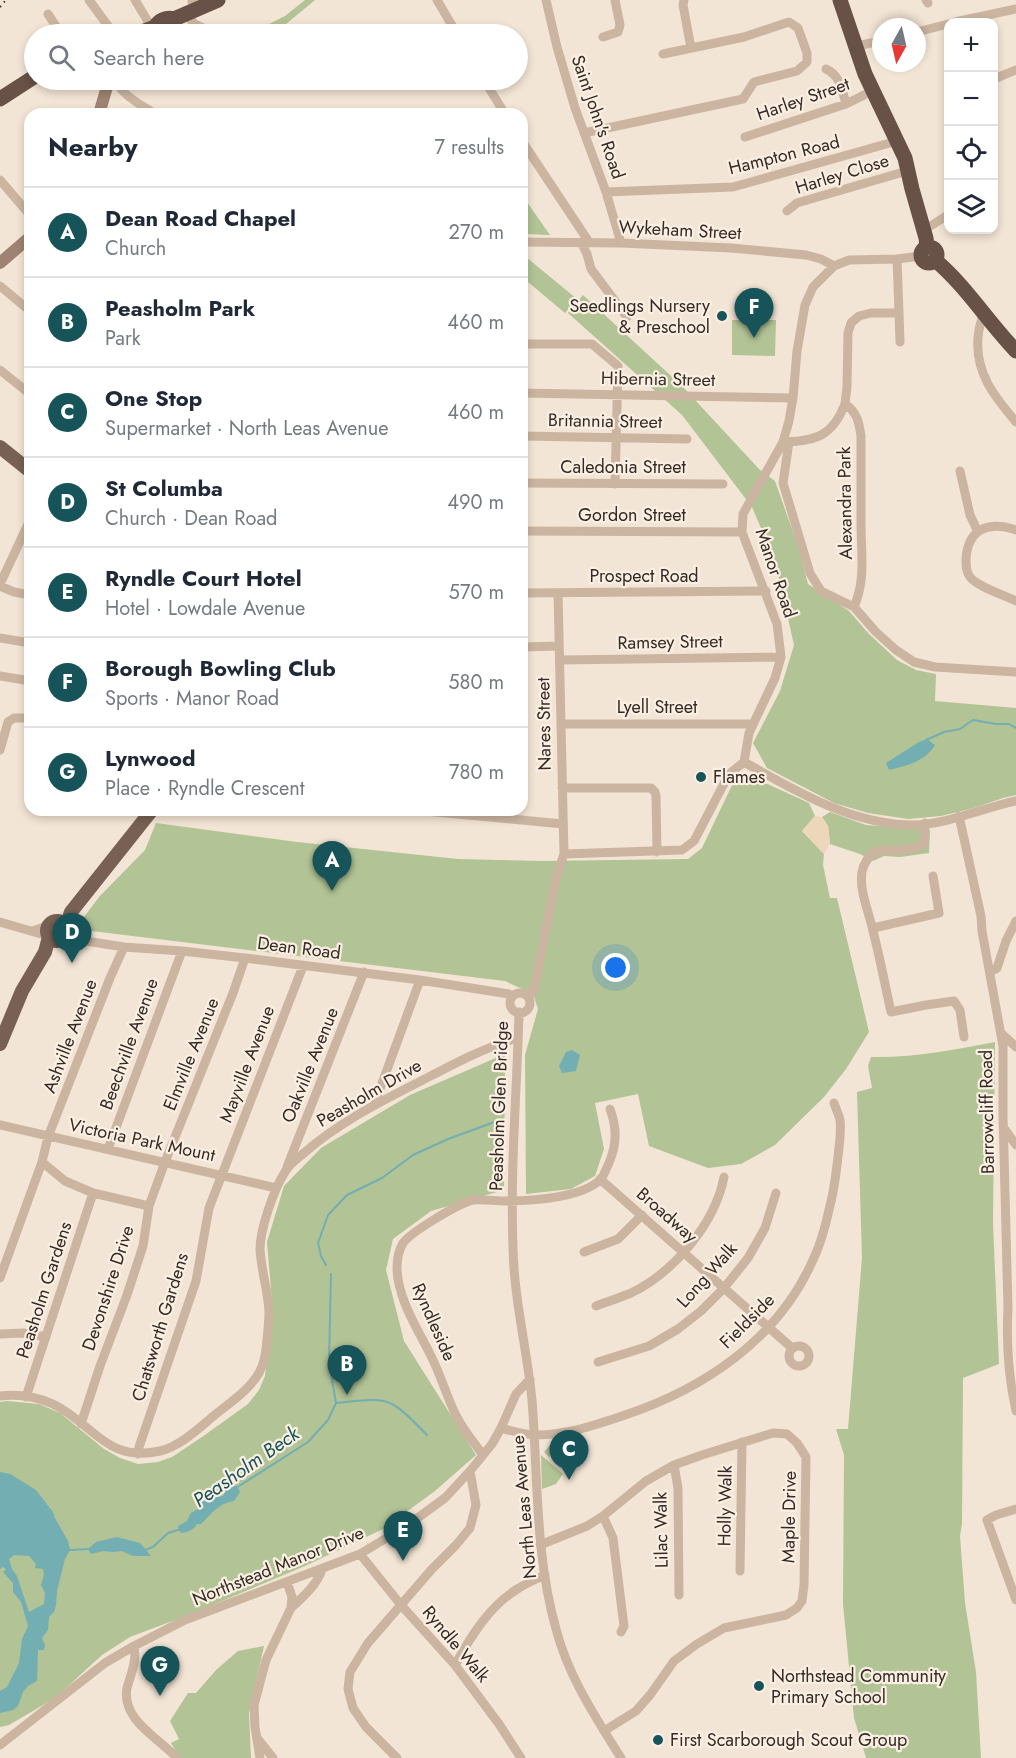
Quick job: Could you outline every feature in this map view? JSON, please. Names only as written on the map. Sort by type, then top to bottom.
[{"type":"highway","points":[[172,24],[189,7],[218,0]]},
{"type":"highway","points":[[840,0],[872,91],[905,158],[924,230],[927,255],[948,271],[1016,351]]},
{"type":"highway","points":[[0,99],[24,83]]},
{"type":"main road","points":[[99,108],[105,90]]},
{"type":"main road","points":[[0,263],[24,247]]},
{"type":"main road","points":[[0,447],[24,466]]},
{"type":"main road","points":[[0,455],[24,473]]},
{"type":"main road","points":[[104,870],[140,816]]},
{"type":"main road","points":[[0,1044],[22,991],[57,932],[147,816]]},
{"type":"street","points":[[89,0],[107,24]]},
{"type":"street","points":[[135,0],[151,24]]},
{"type":"street","points":[[437,0],[452,24]]},
{"type":"street","name":"Saint John's Road","points":[[546,0],[557,47],[621,243]]},
{"type":"street","points":[[603,37],[618,32],[620,25],[615,0]]},
{"type":"street","points":[[684,0],[691,48]]},
{"type":"street","points":[[189,7],[195,24]]},
{"type":"street","points":[[974,18],[1016,9]]},
{"type":"street","points":[[48,14],[55,24]]},
{"type":"street","points":[[584,133],[743,99],[754,82],[797,71],[807,62],[807,54],[798,28],[789,22],[744,37],[663,54]]},
{"type":"street","points":[[926,30],[944,25]]},
{"type":"street","points":[[856,46],[872,43]]},
{"type":"street","points":[[826,69],[834,72],[840,82],[846,104]]},
{"type":"street","points":[[998,78],[1016,70]]},
{"type":"street","points":[[121,90],[128,97]]},
{"type":"street","points":[[490,90],[501,108]]},
{"type":"street","name":"Harley Street","points":[[745,137],[846,104],[872,91]]},
{"type":"street","points":[[99,108],[112,92],[123,94],[145,108]]},
{"type":"street","name":"Hampton Road","points":[[606,192],[733,187],[897,141]]},
{"type":"street","points":[[528,151],[585,242],[591,268],[627,317]]},
{"type":"street","name":"Harley Close","points":[[787,211],[797,203],[907,171]]},
{"type":"street","points":[[0,180],[24,208]]},
{"type":"street","points":[[924,230],[944,218]]},
{"type":"street","name":"Wykeham Street","points":[[528,242],[731,248],[806,255],[834,266]]},
{"type":"street","points":[[834,266],[849,260],[897,259],[927,255]]},
{"type":"street","points":[[897,259],[900,342]]},
{"type":"street","name":"Manor Road","points":[[744,762],[746,740],[775,678],[781,657],[777,624],[742,532],[743,513],[762,478],[786,442],[805,305],[813,287],[834,266]]},
{"type":"street","points":[[0,286],[24,306]]},
{"type":"street","name":"Alexandra Park","points":[[786,442],[800,442],[816,438],[830,431],[839,420],[848,387],[848,333],[851,323],[859,316],[871,313],[899,313]]},
{"type":"street","points":[[984,314],[980,322],[978,352],[982,374],[1016,422]]},
{"type":"street","points":[[528,344],[592,344],[618,366],[615,484]]},
{"type":"street","points":[[0,370],[24,389]]},
{"type":"street","name":"Hibernia Street","points":[[528,393],[793,398]]},
{"type":"street","name":"Alexandra Park","points":[[845,404],[852,408],[859,419],[861,436],[863,565],[860,594],[854,607]]},
{"type":"street","name":"Britannia Street","points":[[528,436],[687,439]]},
{"type":"street","points":[[786,442],[783,483],[810,573],[821,591],[854,607],[876,632],[914,662],[935,667],[1016,672]]},
{"type":"street","points":[[960,471],[970,515],[978,532]]},
{"type":"street","name":"Caledonia Street","points":[[528,483],[723,484]]},
{"type":"street","points":[[1016,530],[993,526],[978,532],[971,540],[966,562],[968,575],[975,582],[1016,601]]},
{"type":"street","name":"Gordon Street","points":[[528,531],[742,532]]},
{"type":"street","points":[[24,533],[0,585],[24,594]]},
{"type":"street","name":"Prospect Road","points":[[528,593],[766,591]]},
{"type":"street","name":"Nares Street","points":[[558,593],[564,854]]},
{"type":"street","points":[[0,638],[24,642]]},
{"type":"street","points":[[528,647],[559,646]]},
{"type":"street","name":"Ramsey Street","points":[[560,660],[781,657]]},
{"type":"street","points":[[0,676],[24,680]]},
{"type":"street","points":[[0,750],[8,722],[14,717],[24,718]]},
{"type":"street","name":"Lyell Street","points":[[561,724],[753,724]]},
{"type":"street","points":[[528,997],[534,990],[556,878],[564,854],[682,850],[694,841],[729,774],[744,762],[791,788],[866,819],[914,825],[1016,801]]},
{"type":"street","points":[[562,788],[651,788],[656,796],[657,852]]},
{"type":"street","points":[[497,816],[563,824]]},
{"type":"street","name":"Barrowcliff Road","points":[[959,816],[981,916],[1004,1046],[1003,1126],[1008,1308],[1006,1335],[1008,1370],[1016,1411]]},
{"type":"street","points":[[925,823],[924,844],[916,849],[873,852],[862,872],[865,903],[873,928],[891,1012],[954,1001],[960,1010],[964,1037]]},
{"type":"street","points":[[873,928],[939,913],[933,876]]},
{"type":"street","points":[[990,972],[997,968],[1016,921]]},
{"type":"street","name":"Dean Road","points":[[0,922],[30,931],[57,932],[79,940],[124,947],[182,951],[364,972],[513,996]]},
{"type":"street","name":"Ashville Avenue","points":[[0,1278],[42,1162],[48,1137],[124,947]]},
{"type":"street","name":"Beechville Avenue","points":[[108,1149],[182,951]]},
{"type":"street","name":"Elmville Avenue","points":[[165,1162],[245,958]]},
{"type":"street","name":"Mayville Avenue","points":[[222,1174],[303,966]]},
{"type":"street","name":"Oakville Avenue","points":[[286,1169],[364,972]]},
{"type":"street","points":[[374,1105],[420,980]]},
{"type":"street","points":[[520,993],[528,997],[530,1004],[528,1008],[525,1011],[515,1011],[510,1005],[513,996],[520,993]]},
{"type":"street","name":"Peasholm Glen Bridge","points":[[512,1201],[519,1012]]},
{"type":"street","points":[[1002,1034],[1016,1047]]},
{"type":"street","name":"Peasholm Drive","points":[[138,1454],[163,1450],[181,1441],[242,1393],[259,1373],[264,1362],[269,1312],[262,1263],[261,1236],[276,1188],[286,1169],[320,1140],[374,1105],[466,1059],[518,1038]]},
{"type":"street","name":"Fieldside","points":[[534,1436],[593,1426],[677,1394],[711,1376],[740,1355],[769,1328],[789,1303],[812,1262],[823,1233],[835,1183],[838,1158],[841,1122],[834,1103]]},
{"type":"street","points":[[600,1179],[609,1165],[615,1148],[616,1134],[610,1109]]},
{"type":"street","name":"Victoria Park Mount","points":[[0,1125],[276,1188]]},
{"type":"street","points":[[1003,1126],[1016,1145]]},
{"type":"street","points":[[42,1162],[65,1181],[93,1193],[149,1206]]},
{"type":"street","name":"Devonshire Drive","points":[[81,1424],[143,1246],[149,1206],[165,1162]]},
{"type":"street","name":"Chatsworth Gardens","points":[[138,1454],[196,1281],[209,1208],[222,1174]]},
{"type":"street","points":[[596,1306],[631,1293],[661,1274],[707,1223],[724,1178]]},
{"type":"street","name":"Broadway","points":[[600,1179],[792,1348]]},
{"type":"street","name":"Ryndleside","points":[[483,1455],[458,1419],[400,1288],[397,1271],[402,1244],[424,1225],[472,1200],[512,1201],[554,1198],[584,1190],[600,1179]]},
{"type":"street","name":"Peasholm Gardens","points":[[26,1397],[93,1193]]},
{"type":"street","name":"Long Walk","points":[[598,1362],[649,1346],[678,1329],[701,1311],[724,1288],[748,1258],[765,1228],[776,1193]]},
{"type":"street","points":[[512,1201],[514,1276],[530,1379]]},
{"type":"street","points":[[584,1252],[618,1239],[642,1215]]},
{"type":"street","points":[[0,1334],[23,1333],[46,1337]]},
{"type":"street","name":"Northstead Manor Drive","points":[[0,1745],[105,1663],[134,1646],[185,1620],[360,1554],[408,1525],[445,1498],[470,1472],[501,1428],[516,1394],[530,1379]]},
{"type":"street","name":"North Leas Avenue","points":[[530,1379],[540,1545],[556,1630],[565,1657],[589,1707],[621,1758]]},
{"type":"street","points":[[0,1396],[40,1399],[68,1413],[112,1446],[138,1454]]},
{"type":"street","points":[[501,1428],[534,1436]]},
{"type":"street","name":"Maple Drive","points":[[540,1545],[586,1526],[603,1516],[646,1481],[674,1465],[742,1442],[773,1433],[787,1434],[797,1443],[806,1457],[804,1585],[802,1600],[797,1608],[786,1615],[724,1628],[697,1644],[674,1661],[636,1711],[604,1731]]},
{"type":"street","name":"Holly Walk","points":[[740,1571],[742,1442]]},
{"type":"street","name":"Lilac Walk","points":[[674,1465],[678,1488],[679,1595]]},
{"type":"street","points":[[397,1758],[366,1727],[353,1708],[348,1689],[350,1672],[368,1643],[470,1528],[476,1505],[470,1472]]},
{"type":"street","points":[[1016,1509],[987,1520],[1016,1600]]},
{"type":"street","points":[[603,1516],[613,1538],[624,1626],[621,1632]]},
{"type":"street","name":"Ryndle Walk","points":[[360,1554],[401,1605],[455,1665],[500,1724],[520,1758]]},
{"type":"street","points":[[260,1758],[254,1705],[266,1660],[291,1608],[314,1584],[322,1569]]},
{"type":"street","points":[[455,1665],[478,1627],[502,1600],[518,1588],[545,1575]]},
{"type":"street","points":[[287,1582],[292,1598],[291,1608]]},
{"type":"street","points":[[134,1646],[136,1656],[126,1698],[130,1710],[147,1732],[177,1758]]},
{"type":"street","points":[[257,1738],[273,1758]]},
{"type":"green space","points":[[305,0],[315,0],[286,24],[269,24],[285,16]]},
{"type":"green space","points":[[528,204],[550,235],[528,234]]},
{"type":"green space","points":[[528,259],[577,299],[565,313],[528,282]]},
{"type":"green space","points":[[583,295],[682,386],[759,469],[775,481],[799,549],[808,584],[849,611],[869,634],[897,660],[916,670],[936,674],[935,701],[1016,708],[1016,795],[941,816],[908,819],[868,813],[834,803],[767,768],[753,743],[780,691],[794,645],[775,561],[752,507],[682,415],[568,313]]},
{"type":"green space","points":[[732,320],[776,320],[775,356],[732,355]]},
{"type":"green space","points":[[750,776],[809,803],[815,816],[802,831],[824,854],[823,865],[830,898],[837,898],[869,1032],[846,1069],[824,1097],[775,1145],[741,1164],[708,1168],[649,1146],[638,1094],[595,1103],[604,1149],[595,1176],[571,1189],[526,1194],[525,1055],[538,1009],[533,994],[505,981],[75,929],[99,897],[145,850],[156,823],[297,842],[458,859],[543,861],[688,859],[702,848],[734,781]]},
{"type":"green space","points":[[830,812],[866,825],[930,830],[929,853],[900,857],[884,856],[873,861],[830,844],[828,826],[822,817]]},
{"type":"green space","points":[[995,1042],[993,1224],[999,1364],[963,1378],[960,1536],[965,1603],[976,1672],[981,1758],[866,1758],[854,1718],[843,1604],[844,1455],[836,1429],[848,1429],[862,1258],[857,1092],[872,1088],[868,1066],[871,1057],[918,1055]]},
{"type":"green space","points":[[505,1054],[504,1190],[431,1211],[393,1239],[386,1270],[404,1341],[476,1455],[435,1491],[383,1529],[305,1566],[130,1637],[102,1655],[55,1698],[9,1725],[0,1727],[0,1402],[39,1404],[60,1413],[104,1449],[138,1464],[158,1462],[172,1457],[202,1437],[248,1404],[259,1390],[265,1376],[273,1313],[267,1242],[284,1186],[321,1148],[410,1095]]},
{"type":"green space","points":[[573,1438],[575,1444],[567,1453],[558,1446],[549,1457],[544,1452],[552,1443]]},
{"type":"green space","points":[[541,1455],[563,1474],[556,1484],[542,1489]]},
{"type":"green space","points":[[264,1646],[249,1713],[251,1758],[180,1758],[171,1743],[179,1739],[170,1721],[188,1693],[196,1693],[216,1670],[238,1651]]},
{"type":"shaded area","points":[[815,816],[822,817],[828,826],[830,844],[824,854],[802,831]]},
{"type":"water","points":[[927,739],[935,745],[931,751],[915,762],[889,770],[886,763]]},
{"type":"water","points":[[572,1050],[580,1055],[576,1071],[562,1073],[559,1066],[566,1052]]},
{"type":"water","points":[[0,1472],[10,1474],[36,1490],[53,1512],[68,1541],[70,1550],[65,1559],[54,1612],[49,1617],[48,1630],[42,1638],[45,1645],[44,1650],[38,1650],[37,1681],[23,1692],[18,1706],[13,1710],[0,1713],[0,1691],[7,1687],[19,1663],[22,1639],[28,1626],[21,1602],[13,1592],[13,1583],[3,1572],[6,1569],[3,1567],[0,1569]],"holes":[[[14,1555],[29,1556],[36,1564],[35,1568],[43,1569],[41,1585],[45,1593],[44,1604],[29,1612],[9,1559]]]},
{"type":"water","points":[[228,1486],[237,1486],[240,1492],[234,1501],[220,1507],[201,1524],[181,1533],[178,1526],[187,1521],[201,1503],[223,1496]]},
{"type":"water","points":[[117,1537],[140,1543],[151,1556],[133,1556],[122,1551],[103,1551],[91,1554],[88,1549],[96,1542]]},
{"type":"waterway","name":"Peasholm Beck","points":[[926,740],[944,732],[960,729],[973,720],[1009,724],[1016,728]]},
{"type":"waterway","name":"Peasholm Beck","points":[[326,1265],[318,1243],[328,1215],[347,1195],[382,1178],[413,1155],[500,1120]]},
{"type":"waterway","name":"Peasholm Beck","points":[[236,1488],[308,1442],[328,1420],[336,1403],[329,1362],[331,1274]]},
{"type":"waterway","points":[[336,1403],[380,1400],[392,1404],[427,1435]]},
{"type":"waterway","name":"Peasholm Beck","points":[[145,1550],[153,1547],[168,1533],[181,1529]]},
{"type":"waterway","name":"Peasholm Beck","points":[[70,1550],[89,1549]]},
{"type":"railway","points":[[0,7],[6,0]]},
{"type":"place","name":"Seedlings Nursery & Preschool","points":[[722,316]]},
{"type":"place","name":"Borough Bowling Club","points":[[754,338]]},
{"type":"place","name":"Flames","points":[[701,777]]},
{"type":"place","name":"Dean Road Chapel","points":[[332,891]]},
{"type":"place","name":"St Columba","points":[[72,963]]},
{"type":"place","name":"Peasholm Park","points":[[347,1395]]},
{"type":"place","name":"One Stop","points":[[569,1480]]},
{"type":"place","name":"Ryndle Court Hotel","points":[[403,1561]]},
{"type":"place","name":"Northstead Community Primary School","points":[[759,1686]]},
{"type":"place","name":"Lynwood","points":[[160,1696]]},
{"type":"place","name":"First Scarborough Scout Group","points":[[658,1740]]}]
